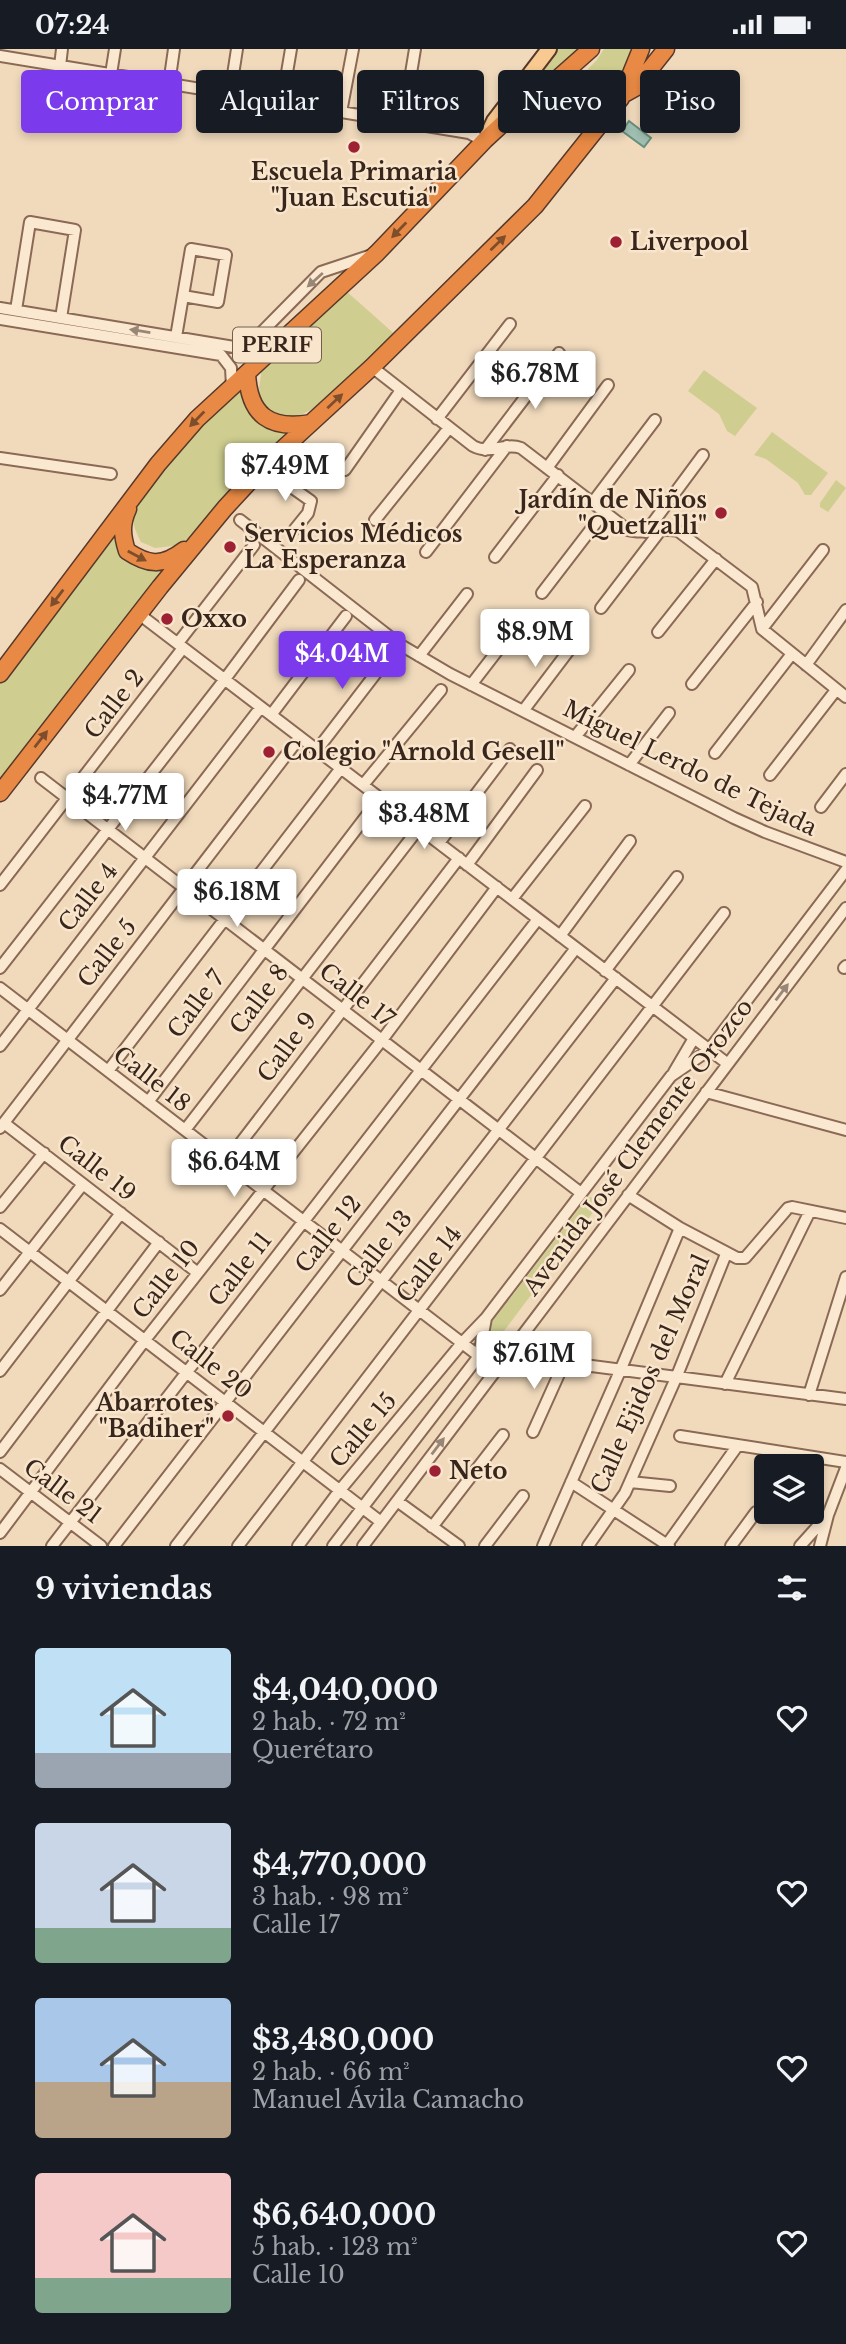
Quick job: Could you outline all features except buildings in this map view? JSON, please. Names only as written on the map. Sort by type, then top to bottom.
[{"type":"highway","name":"PERIF","points":[[0,674],[158,464],[197,419],[377,253],[484,141],[591,49]]},
{"type":"highway","points":[[626,88],[640,49]]},
{"type":"highway","points":[[649,70],[666,49]]},
{"type":"highway","points":[[626,92],[635,88],[640,82]]},
{"type":"highway","points":[[0,793],[198,539],[263,467],[372,367],[535,207],[593,133]]},
{"type":"highway","points":[[247,373],[248,391],[256,410],[273,423],[293,426],[312,423]]},
{"type":"highway","points":[[133,497],[122,520],[122,536],[127,551],[142,561],[154,563],[173,558],[198,539]]},
{"type":"main road","points":[[484,141],[494,121],[549,49]]},
{"type":"main road","points":[[647,70],[653,49]]},
{"type":"street","points":[[1,49],[0,56],[88,70]]},
{"type":"street","points":[[60,65],[62,49]]},
{"type":"street","points":[[112,70],[115,49]]},
{"type":"street","points":[[171,70],[174,49]]},
{"type":"street","points":[[234,70],[237,49]]},
{"type":"street","points":[[287,70],[291,49]]},
{"type":"street","points":[[343,102],[353,49]]},
{"type":"street","points":[[412,70],[415,49]]},
{"type":"street","points":[[469,133],[484,141]]},
{"type":"street","points":[[16,310],[30,222],[75,230],[61,318]]},
{"type":"street","points":[[176,337],[191,249],[226,255],[218,302],[183,296]]},
{"type":"street","points":[[0,308],[240,348],[249,345],[321,272],[377,253]]},
{"type":"street","points":[[0,319],[221,355],[228,361],[231,369],[232,387]]},
{"type":"street","points":[[437,419],[510,324]]},
{"type":"street","points":[[485,450],[559,353]]},
{"type":"street","points":[[372,367],[474,446],[485,450],[507,446],[521,448],[628,530],[637,533],[671,529],[678,531],[752,587],[762,629],[841,693],[770,775]]},
{"type":"street","points":[[547,468],[608,386]]},
{"type":"street","points":[[345,470],[401,390]]},
{"type":"street","points":[[593,502],[655,419]]},
{"type":"street","points":[[375,520],[449,428]]},
{"type":"street","points":[[426,552],[507,446]]},
{"type":"street","points":[[646,532],[703,455]]},
{"type":"street","points":[[0,458],[111,474]]},
{"type":"street","points":[[263,467],[311,501],[308,513],[295,529]]},
{"type":"street","points":[[495,557],[558,475]]},
{"type":"street","points":[[542,593],[605,511]]},
{"type":"street","name":"Miguel Lerdo de Tejada","points":[[240,520],[399,645],[471,685],[765,832],[846,862]]},
{"type":"street","points":[[601,608],[660,531]]},
{"type":"street","name":"Calle 2","points":[[0,885],[254,545]]},
{"type":"street","points":[[762,629],[823,550]]},
{"type":"street","points":[[658,632],[716,559]]},
{"type":"street","points":[[0,968],[299,580]]},
{"type":"street","points":[[419,656],[467,594]]},
{"type":"street","points":[[692,684],[757,601]]},
{"type":"street","points":[[806,665],[846,610]]},
{"type":"street","points":[[139,614],[728,1064]]},
{"type":"street","points":[[271,715],[345,616]]},
{"type":"street","points":[[471,685],[518,624]]},
{"type":"street","points":[[523,711],[573,646]]},
{"type":"street","points":[[317,750],[393,651]]},
{"type":"street","points":[[715,753],[792,655]]},
{"type":"street","points":[[575,737],[629,670]]},
{"type":"street","points":[[363,785],[441,690]]},
{"type":"street","name":"Calle 4","points":[[0,1046],[261,707]]},
{"type":"street","points":[[629,765],[669,713]]},
{"type":"street","name":"Calle 5","points":[[2,1125],[300,737]]},
{"type":"street","points":[[439,843],[510,750]]},
{"type":"street","points":[[108,1071],[341,768]]},
{"type":"street","name":"Calle 9","points":[[226,1161],[342,1010],[537,771]]},
{"type":"street","points":[[821,807],[846,774]]},
{"type":"street","name":"Calle 17","points":[[41,778],[582,1193]]},
{"type":"street","name":"Calle 7","points":[[148,1102],[380,798]]},
{"type":"street","points":[[512,899],[585,807]]},
{"type":"street","name":"Calle 8","points":[[185,1131],[419,828]]},
{"type":"street","points":[[560,936],[630,841]]},
{"type":"street","name":"Avenida José Clemente Orozco","points":[[333,1546],[479,1356],[486,1318],[671,1076],[709,1050],[846,870]]},
{"type":"street","points":[[605,971],[677,877]]},
{"type":"street","name":"Calle 10","points":[[0,1533],[145,1340],[382,1040],[497,887]]},
{"type":"street","name":"Avenida José Clemente Orozco","points":[[363,1546],[846,908]]},
{"type":"street","name":"Calle 14","points":[[238,1546],[724,913]]},
{"type":"street","name":"Calle 11","points":[[52,1546],[538,919]]},
{"type":"street","name":"Calle 12","points":[[114,1546],[576,948]]},
{"type":"street","name":"Calle 13","points":[[176,1546],[616,978]]},
{"type":"street","name":"Calle 18","points":[[0,988],[479,1356]]},
{"type":"street","points":[[671,1076],[694,1038]]},
{"type":"street","points":[[706,1092],[846,1130]]},
{"type":"street","name":"Calle 19","points":[[2,1125],[44,1153],[198,1273]]},
{"type":"street","points":[[0,1207],[44,1153]]},
{"type":"street","points":[[0,1290],[83,1184]]},
{"type":"street","points":[[628,1195],[680,1228],[737,1258],[745,1258],[792,1207],[846,1218]]},
{"type":"street","points":[[725,1384],[810,1211]]},
{"type":"street","points":[[0,1371],[121,1213]]},
{"type":"street","points":[[543,1546],[680,1228]]},
{"type":"street","name":"Calle 20","points":[[0,1229],[381,1522]]},
{"type":"street","points":[[0,1453],[159,1243]]},
{"type":"street","name":"Calle Ejidos del Moral","points":[[588,1546],[630,1482],[726,1254]]},
{"type":"street","points":[[809,1395],[846,1277]]},
{"type":"street","name":"Calle 15","points":[[298,1546],[340,1490],[462,1343],[486,1318]]},
{"type":"street","points":[[479,1356],[507,1355],[846,1399]]},
{"type":"street","points":[[533,1432],[564,1363]]},
{"type":"street","points":[[432,1527],[503,1435]]},
{"type":"street","points":[[680,1436],[846,1462]]},
{"type":"street","points":[[571,1482],[668,1546],[738,1445]]},
{"type":"street","points":[[820,1546],[828,1515],[846,1468]]},
{"type":"street","name":"Calle 21","points":[[0,1469],[101,1546]]},
{"type":"street","points":[[630,1482],[670,1486]]},
{"type":"street","points":[[485,1546],[523,1496]]},
{"type":"street","points":[[397,1501],[460,1546]]},
{"type":"street","points":[[731,1546],[754,1515]]},
{"type":"street","points":[[800,1546],[828,1515]]},
{"type":"shaded area","points":[[555,49],[580,49],[557,70],[540,70]]},
{"type":"shaded area","points":[[604,49],[632,49],[626,70],[587,70]]},
{"type":"shaded area","points":[[629,121],[640,130],[640,133],[651,138],[644,147],[625,133]]},
{"type":"shaded area","points":[[345,290],[399,338],[343,393],[297,417],[275,416],[262,409],[259,388],[262,368]]},
{"type":"shaded area","points":[[704,370],[757,408],[735,436],[727,431],[719,414],[688,391]]},
{"type":"shaded area","points":[[245,382],[242,388],[249,413],[270,427],[294,431],[195,535],[173,546],[155,548],[141,542],[133,521],[136,507],[146,490],[179,449]]},
{"type":"shaded area","points":[[772,432],[828,473],[811,495],[805,495],[798,483],[766,459],[754,455]]},
{"type":"shaded area","points":[[836,480],[846,488],[828,512],[820,507],[820,503]]},
{"type":"shaded area","points":[[116,530],[125,553],[169,564],[0,792],[0,683]]},
{"type":"shaded area","points":[[588,1197],[603,1199],[489,1351],[492,1322]]},
{"type":"place","name":"Escuela Primaria \"Juan Escutia\"","points":[[354,147]]},
{"type":"place","name":"Liverpool","points":[[616,242]]},
{"type":"place","name":"Jardín de Niños \"Quetzalli\"","points":[[721,513]]},
{"type":"place","name":"Servicios Médicos La Esperanza","points":[[230,547]]},
{"type":"place","name":"Oxxo","points":[[167,619]]},
{"type":"place","name":"Colegio \"Arnold Gesell\"","points":[[269,752]]},
{"type":"place","name":"Abarrotes \"Badiher\"","points":[[228,1416]]},
{"type":"place","name":"Neto","points":[[435,1471]]}]
